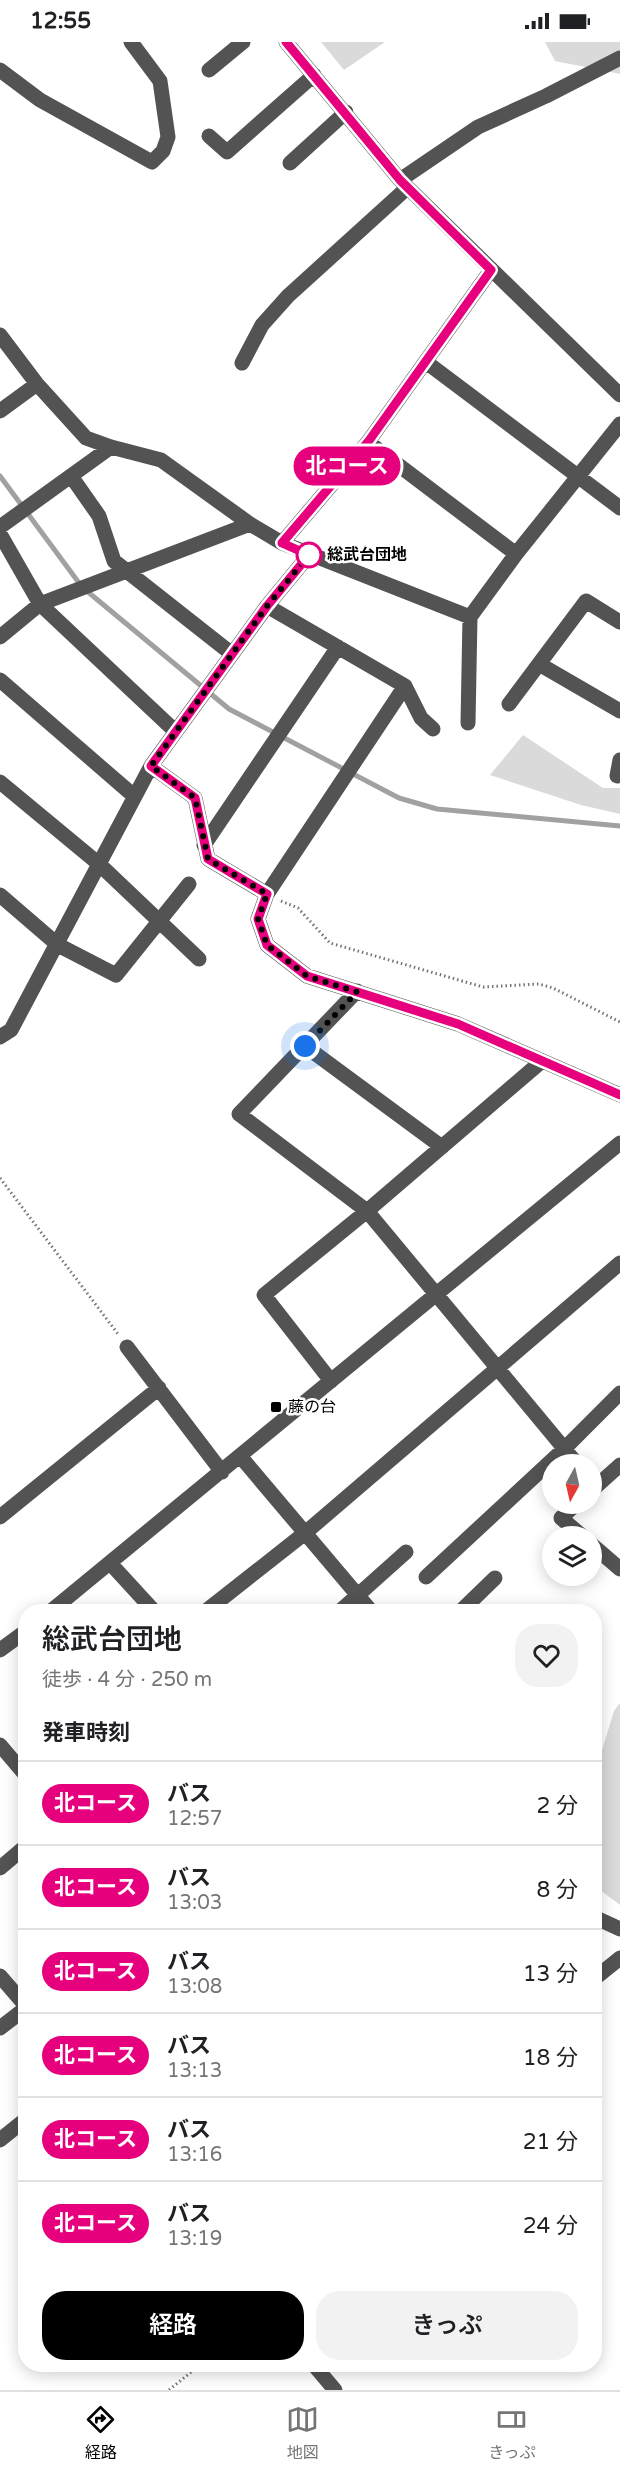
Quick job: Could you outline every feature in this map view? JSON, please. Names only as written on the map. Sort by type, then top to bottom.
[{"type":"street","points":[[0,70],[40,100],[152,162],[163,151],[168,137],[160,81],[131,42]]},
{"type":"street","points":[[209,70],[243,42]]},
{"type":"street","points":[[286,42],[404,184],[620,395]]},
{"type":"street","points":[[242,363],[262,325],[288,296],[404,184],[478,127],[546,96],[620,58]]},
{"type":"street","points":[[209,136],[227,152],[314,75]]},
{"type":"street","points":[[290,164],[346,112]]},
{"type":"street","points":[[282,543],[368,442],[491,270]]},
{"type":"street","points":[[0,335],[38,384],[86,438],[162,460],[250,524],[282,543],[470,617]]},
{"type":"street","points":[[426,362],[620,508]]},
{"type":"street","points":[[0,411],[38,384]]},
{"type":"street","points":[[468,723],[470,617],[516,554],[620,424]]},
{"type":"street","points":[[368,442],[516,554]]},
{"type":"street","points":[[0,527],[111,447]]},
{"type":"street","points":[[71,476],[99,516],[114,561],[125,572],[232,654]]},
{"type":"street","points":[[0,637],[40,604],[250,524]]},
{"type":"street","points":[[0,534],[40,604],[175,731]]},
{"type":"street","points":[[0,1037],[11,1030],[151,766],[267,606],[309,555]]},
{"type":"street","points":[[509,704],[585,601],[620,622]]},
{"type":"street","points":[[267,606],[405,686],[421,718],[433,729]]},
{"type":"street","points":[[204,845],[338,647]]},
{"type":"street","points":[[538,664],[620,711]]},
{"type":"street","points":[[0,680],[134,796]]},
{"type":"street","points":[[405,686],[267,894],[258,919],[267,945],[307,976],[458,1024],[620,1095]]},
{"type":"street","points":[[617,776],[620,760]]},
{"type":"street","points":[[151,766],[195,798],[208,859],[267,894]]},
{"type":"street","points":[[0,782],[99,864],[199,959]]},
{"type":"street","points":[[0,895],[58,945],[116,975],[189,884]]},
{"type":"street","points":[[357,992],[239,1114],[367,1211],[567,1454]]},
{"type":"street","points":[[305,1046],[442,1147]]},
{"type":"street","points":[[331,1381],[264,1295],[367,1211],[542,1061]]},
{"type":"street","points":[[60,1604],[620,1143]]},
{"type":"street","points":[[215,1604],[305,1533],[620,1263]]},
{"type":"street","points":[[127,1347],[222,1472]]},
{"type":"street","points":[[0,1517],[159,1388]]},
{"type":"street","points":[[426,1577],[563,1450],[620,1392]]},
{"type":"street","points":[[240,1456],[364,1604]]},
{"type":"street","points":[[602,1478],[620,1465]]},
{"type":"street","points":[[565,1514],[561,1518],[570,1526]]},
{"type":"street","points":[[348,1604],[406,1551]]},
{"type":"street","points":[[602,1553],[620,1569]]},
{"type":"street","points":[[110,1563],[148,1604]]},
{"type":"street","points":[[467,1604],[495,1578]]},
{"type":"street","points":[[0,1650],[18,1637]]},
{"type":"street","points":[[0,1745],[18,1766]]},
{"type":"street","points":[[0,1868],[18,1853]]},
{"type":"street","points":[[602,1921],[620,1929]]},
{"type":"street","points":[[602,1973],[620,1958]]},
{"type":"street","points":[[0,1976],[18,1997]]},
{"type":"street","points":[[0,2028],[18,2013]]},
{"type":"street","points":[[0,2140],[18,2125]]},
{"type":"street","points":[[320,2372],[335,2390]]},
{"type":"path","points":[[267,894],[298,908],[330,943],[483,987],[539,984],[553,988],[620,1022]]},
{"type":"path","points":[[0,1178],[127,1347]]},
{"type":"path","points":[[169,2390],[191,2372]]},
{"type":"shaded area","points":[[321,42],[385,42],[344,70]]},
{"type":"shaded area","points":[[545,42],[620,42],[620,74],[555,61]]},
{"type":"shaded area","points":[[523,735],[603,788],[620,788],[620,814],[581,805],[490,775]]},
{"type":"shaded area","points":[[620,1703],[620,1905],[602,1891],[602,1750],[614,1711]]},
{"type":"waterway","points":[[0,476],[82,587],[229,709],[399,798],[437,809],[620,826]]},
{"type":"bus line","name":"北コース","points":[[286,42],[400,180],[491,270],[368,442],[282,543],[309,555],[267,606],[151,766],[195,798],[208,859],[267,894],[258,919],[267,945],[307,976],[458,1024],[620,1095]]},
{"type":"place","name":"総武台団地","points":[[309,555]]},
{"type":"place","name":"藤の台","points":[[276,1407]]},
{"type":"route","points":[[305,1046],[357,992],[307,976],[267,945],[258,919],[267,894],[208,859],[195,798],[151,766],[267,606],[309,555]]}]
